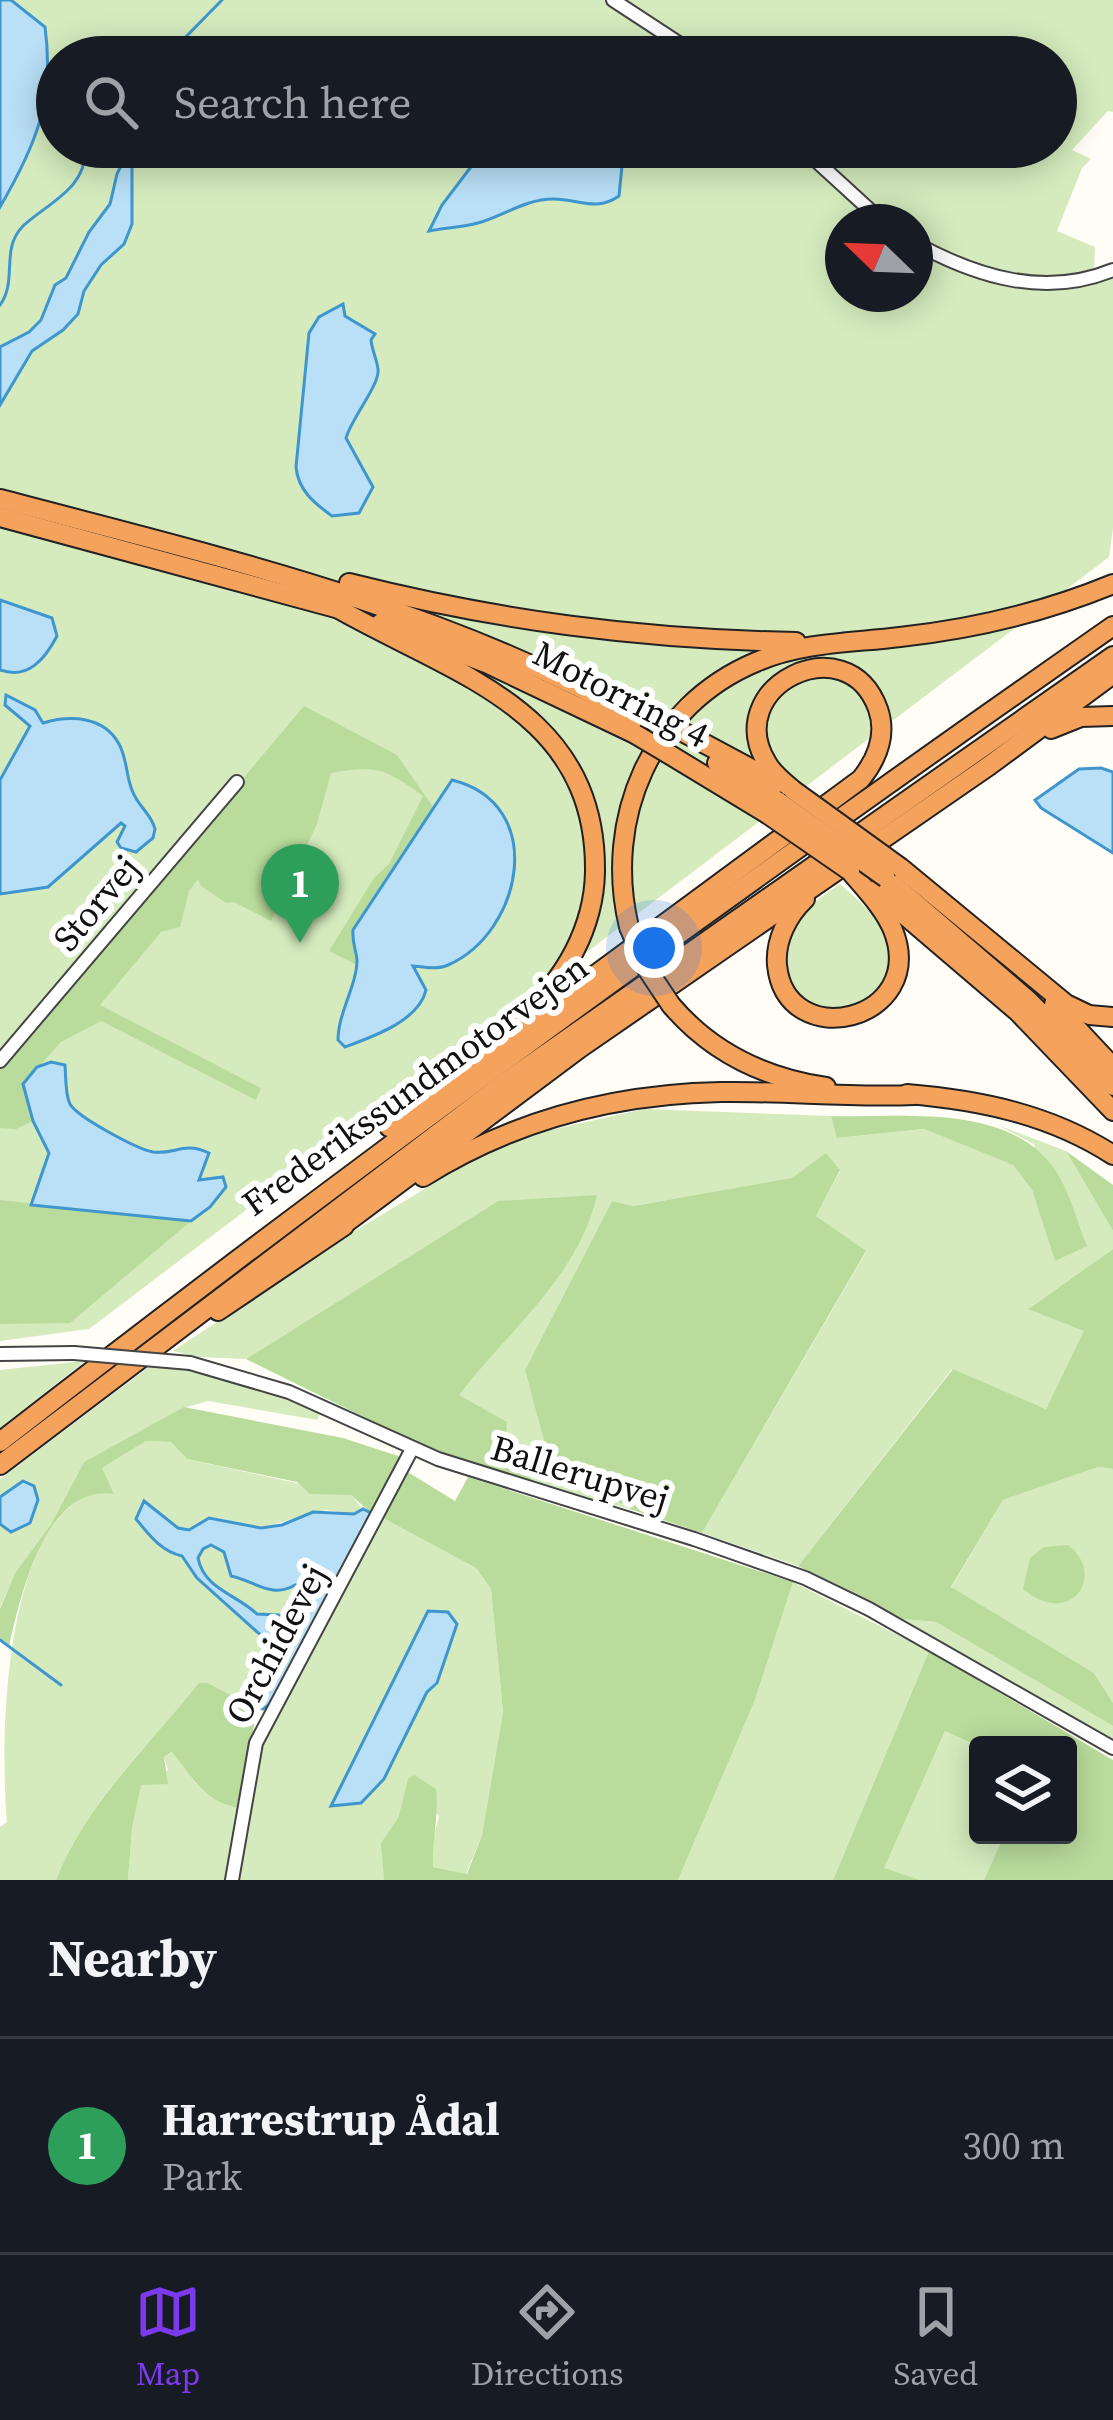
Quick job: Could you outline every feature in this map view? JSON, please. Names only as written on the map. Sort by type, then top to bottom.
[{"type":"highway","name":"Motorring 4","points":[[0,499],[342,592],[415,617],[492,647],[623,710],[641,724]]},
{"type":"highway","name":"Motorring 4","points":[[0,517],[337,608],[673,740],[779,802],[881,881],[1028,1000],[1113,1086]]},
{"type":"highway","points":[[169,543],[534,623],[682,639],[836,643]]},
{"type":"highway","points":[[1113,584],[983,625],[836,643],[778,654],[735,672],[695,700],[659,739],[638,781],[623,831],[621,881],[629,927],[647,970],[670,1005],[702,1037],[759,1070],[818,1086],[1011,1109],[1076,1134],[1113,1155]]},
{"type":"highway","points":[[264,1237],[345,1162],[531,1008],[553,984],[579,940],[589,911],[595,852],[583,793],[534,721],[482,682],[337,608]]},
{"type":"highway","name":"Frederikssundmotorvejen","points":[[0,1442],[264,1237],[598,990],[1113,626]]},
{"type":"highway","name":"Frederikssundmotorvejen","points":[[0,1465],[507,1081],[1113,656]]},
{"type":"highway","points":[[389,1127],[860,779],[880,747],[880,714],[873,698],[847,674],[831,668],[800,670],[772,690],[764,703],[758,735],[779,802]]},
{"type":"highway","points":[[98,1389],[141,1365],[335,1231],[580,1048],[843,872],[1113,674]]},
{"type":"highway","points":[[990,765],[1071,720],[1113,716]]},
{"type":"highway","points":[[673,740],[779,802]]},
{"type":"highway","name":"Motorring 4","points":[[779,802],[843,872]]},
{"type":"highway","points":[[843,872],[881,881],[1017,967],[1075,1010],[1113,1017]]},
{"type":"highway","points":[[843,872],[788,921],[776,958],[791,999],[817,1016],[831,1019],[861,1014],[883,998],[897,972],[896,935],[881,881]]},
{"type":"highway","name":"Motorring 4","points":[[881,881],[1113,1111]]},
{"type":"highway","points":[[1017,967],[1113,1067]]},
{"type":"highway","points":[[335,1231],[477,1147],[520,1127],[595,1105],[706,1092],[863,1098],[914,1095]]},
{"type":"street","points":[[613,0],[668,36]]},
{"type":"street","points":[[824,168],[864,204]]},
{"type":"street","points":[[933,252],[964,268],[1030,284],[1068,283],[1113,270]]},
{"type":"street","name":"Storvej","points":[[0,1060],[237,782]]},
{"type":"street","name":"Ballerupvej","points":[[0,1354],[74,1353],[190,1363],[289,1392],[412,1449],[805,1578],[869,1609],[1113,1748]]},
{"type":"street","name":"Orchidevej","points":[[232,1880],[256,1743],[412,1449]]},
{"type":"green space","points":[[0,0],[603,0],[658,36],[36,36],[36,168],[816,168],[854,204],[825,204],[825,312],[933,312],[933,258],[987,281],[1037,290],[1088,285],[1113,276],[1109,557],[89,1329],[0,1341]]},
{"type":"green space","points":[[622,0],[1113,0],[1113,112],[1108,111],[1077,145],[1077,36],[678,36]]},
{"type":"green space","points":[[1077,152],[1091,159],[1082,168],[1057,231],[1095,247],[1094,270],[1048,276],[1002,271],[935,247],[933,204],[876,204],[836,168],[1077,168]]},
{"type":"green space","points":[[304,706],[397,755],[438,814],[363,968],[329,951],[374,878],[389,864],[423,796],[390,775],[360,769],[331,773],[317,824],[271,921],[234,902],[226,903],[198,879],[189,891],[180,927],[161,932],[100,1005],[261,1088],[256,1100],[101,1021],[61,1042],[23,1084],[33,1121],[16,1129],[0,1128],[0,1067]]},
{"type":"green space","points":[[840,884],[883,929],[891,948],[891,971],[866,1002],[826,1010],[807,1002],[792,987],[785,949],[801,916]]},
{"type":"green space","points":[[644,1109],[831,1116],[838,1138],[924,1129],[1013,1165],[1032,1190],[1055,1260],[1034,1144],[998,1125],[1066,1151],[1113,1231],[1113,1249],[1029,1308],[1085,1331],[1046,1409],[952,1369],[798,1566],[702,1533],[866,1252],[816,1216],[840,1171],[632,1206],[612,1201],[525,1370],[550,1459],[630,1509],[541,1488],[458,1395],[486,1359],[498,1201],[246,1359],[173,1351],[348,1235],[478,1157],[537,1133]]},
{"type":"green space","points":[[831,1116],[956,1119],[1015,1135],[1039,1152],[1059,1176],[1087,1246],[1055,1261],[1032,1190],[1013,1165],[924,1129],[837,1138]]},
{"type":"green space","points":[[1066,1151],[1113,1185],[1113,1231]]},
{"type":"green space","points":[[826,1153],[840,1170],[816,1216],[866,1251],[702,1533],[630,1509],[549,1459],[525,1370],[612,1201],[633,1206],[792,1178]]},
{"type":"green space","points":[[597,1195],[575,1252],[558,1277],[459,1395],[507,1422],[505,1453],[541,1488],[439,1454],[246,1359],[498,1201]]},
{"type":"green space","points":[[0,1200],[191,1221],[70,1323],[0,1324]]},
{"type":"green space","points":[[1113,1249],[1113,1469],[1098,1467],[1003,1500],[951,1587],[1094,1673],[1113,1703],[1113,1726],[936,1622],[903,1619],[798,1566],[953,1369],[1046,1409],[1084,1331],[1028,1309]]},
{"type":"green space","points":[[85,1361],[0,1428],[0,1370]]},
{"type":"green space","points":[[153,1364],[236,1379],[321,1411],[317,1420],[208,1401],[187,1407],[84,1462],[51,1524],[15,1573],[0,1608],[0,1479]]},
{"type":"green space","points":[[184,1407],[343,1438],[404,1458],[371,1513],[351,1495],[310,1494],[297,1482],[187,1459],[171,1442],[146,1441],[102,1468],[114,1494],[90,1495],[70,1506],[54,1524],[29,1573],[9,1647],[0,1639],[0,1609],[15,1573],[51,1524],[84,1462]]},
{"type":"green space","points":[[146,1441],[171,1442],[187,1459],[351,1495],[363,1509],[354,1514],[326,1510],[261,1528],[190,1530],[178,1528],[143,1502],[139,1507],[265,1639],[272,1670],[257,1709],[208,1683],[199,1684],[101,1801],[56,1880],[0,1880],[0,1827],[7,1822],[7,1690],[25,1587],[42,1544],[66,1511],[97,1492],[102,1468]]},
{"type":"green space","points":[[1098,1467],[1113,1469],[1113,1703],[1094,1673],[951,1588],[1003,1500]]},
{"type":"green space","points":[[406,1471],[455,1501],[468,1477],[793,1582],[755,1700],[678,1880],[384,1880],[381,1843],[398,1818],[408,1779],[414,1775],[436,1789],[433,1867],[467,1874],[482,1835],[503,1712],[491,1589],[476,1568],[381,1517]]},
{"type":"green space","points":[[381,1517],[476,1568],[491,1589],[503,1712],[482,1835],[466,1874],[433,1867],[432,1844],[439,1816],[408,1780],[398,1818],[382,1843],[384,1880],[237,1880],[261,1744]]},
{"type":"green space","points":[[211,1545],[225,1552],[231,1576],[271,1590],[295,1585],[313,1592],[304,1616],[292,1622],[279,1615],[257,1614],[214,1584],[198,1558]]},
{"type":"green space","points":[[1068,1545],[1084,1570],[1078,1593],[1056,1603],[1023,1589],[1030,1558],[1044,1547]]},
{"type":"green space","points":[[793,1582],[929,1651],[833,1880],[678,1880],[755,1700]]},
{"type":"green space","points":[[903,1619],[936,1622],[1113,1726],[1113,1742]]},
{"type":"green space","points":[[929,1651],[1072,1736],[969,1736],[969,1742],[945,1731],[884,1868],[920,1880],[833,1880]]},
{"type":"green space","points":[[199,1683],[208,1683],[257,1709],[239,1808],[208,1794],[172,1752],[164,1757],[168,1784],[141,1785],[128,1880],[56,1880],[101,1801]]},
{"type":"green space","points":[[945,1731],[969,1742],[969,1844],[1000,1844],[984,1880],[920,1880],[883,1869]]},
{"type":"green space","points":[[1077,1739],[1113,1760],[1113,1880],[984,1880],[1000,1844],[1077,1844]]},
{"type":"green space","points":[[173,1752],[208,1795],[239,1808],[226,1880],[128,1880],[141,1784],[168,1770],[164,1757]]},
{"type":"water","points":[[0,0],[11,0],[45,27],[46,36],[36,36],[36,133],[0,207]]},
{"type":"water","points":[[120,168],[132,168],[132,224],[124,244],[101,265],[84,291],[78,314],[32,351],[0,405],[0,347],[41,320],[55,285],[66,278],[89,232],[110,204]]},
{"type":"water","points":[[470,168],[622,168],[619,196],[611,201],[543,200],[478,223],[429,231]]},
{"type":"water","points":[[343,304],[345,316],[375,334],[371,340],[377,376],[346,438],[373,487],[359,513],[332,516],[304,489],[296,467],[309,333],[319,317]]},
{"type":"water","points":[[0,600],[52,618],[57,636],[41,660],[27,670],[0,670]]},
{"type":"water","points":[[6,695],[35,710],[43,723],[85,720],[113,735],[122,749],[135,796],[153,823],[153,838],[136,852],[121,848],[117,842],[125,826],[121,823],[48,887],[0,894],[0,780],[30,726],[5,705]]},
{"type":"water","points":[[1079,769],[1113,772],[1113,853],[1035,800]]},
{"type":"water","points":[[452,780],[483,794],[503,815],[513,841],[514,870],[507,899],[493,926],[473,949],[444,967],[413,966],[426,990],[414,1011],[345,1047],[338,1040],[356,970],[353,930]]},
{"type":"water","points":[[51,1062],[65,1065],[70,1104],[108,1132],[153,1152],[192,1148],[209,1153],[199,1180],[223,1177],[226,1187],[210,1207],[191,1221],[31,1205],[49,1153],[33,1121],[23,1084],[37,1067]]},
{"type":"water","points":[[23,1481],[34,1486],[38,1500],[30,1523],[11,1532],[0,1524],[0,1497]]},
{"type":"water","points":[[144,1501],[178,1528],[189,1530],[209,1518],[261,1528],[313,1512],[354,1514],[363,1509],[371,1513],[270,1704],[263,1709],[257,1706],[272,1670],[265,1639],[197,1578],[182,1556],[162,1547],[136,1519]],"holes":[[[211,1545],[224,1552],[231,1576],[271,1590],[295,1585],[313,1591],[304,1616],[292,1622],[279,1615],[257,1614],[214,1584],[198,1558]]]},
{"type":"water","points":[[428,1611],[448,1612],[457,1624],[437,1683],[427,1692],[384,1779],[361,1803],[331,1806]]},
{"type":"waterway","points":[[187,36],[222,0]]},
{"type":"waterway","points":[[0,305],[16,235],[74,184],[82,168]]},
{"type":"waterway","points":[[0,1640],[61,1685]]},
{"type":"place","name":"Harrestrup Ådal","points":[[300,943]]}]
